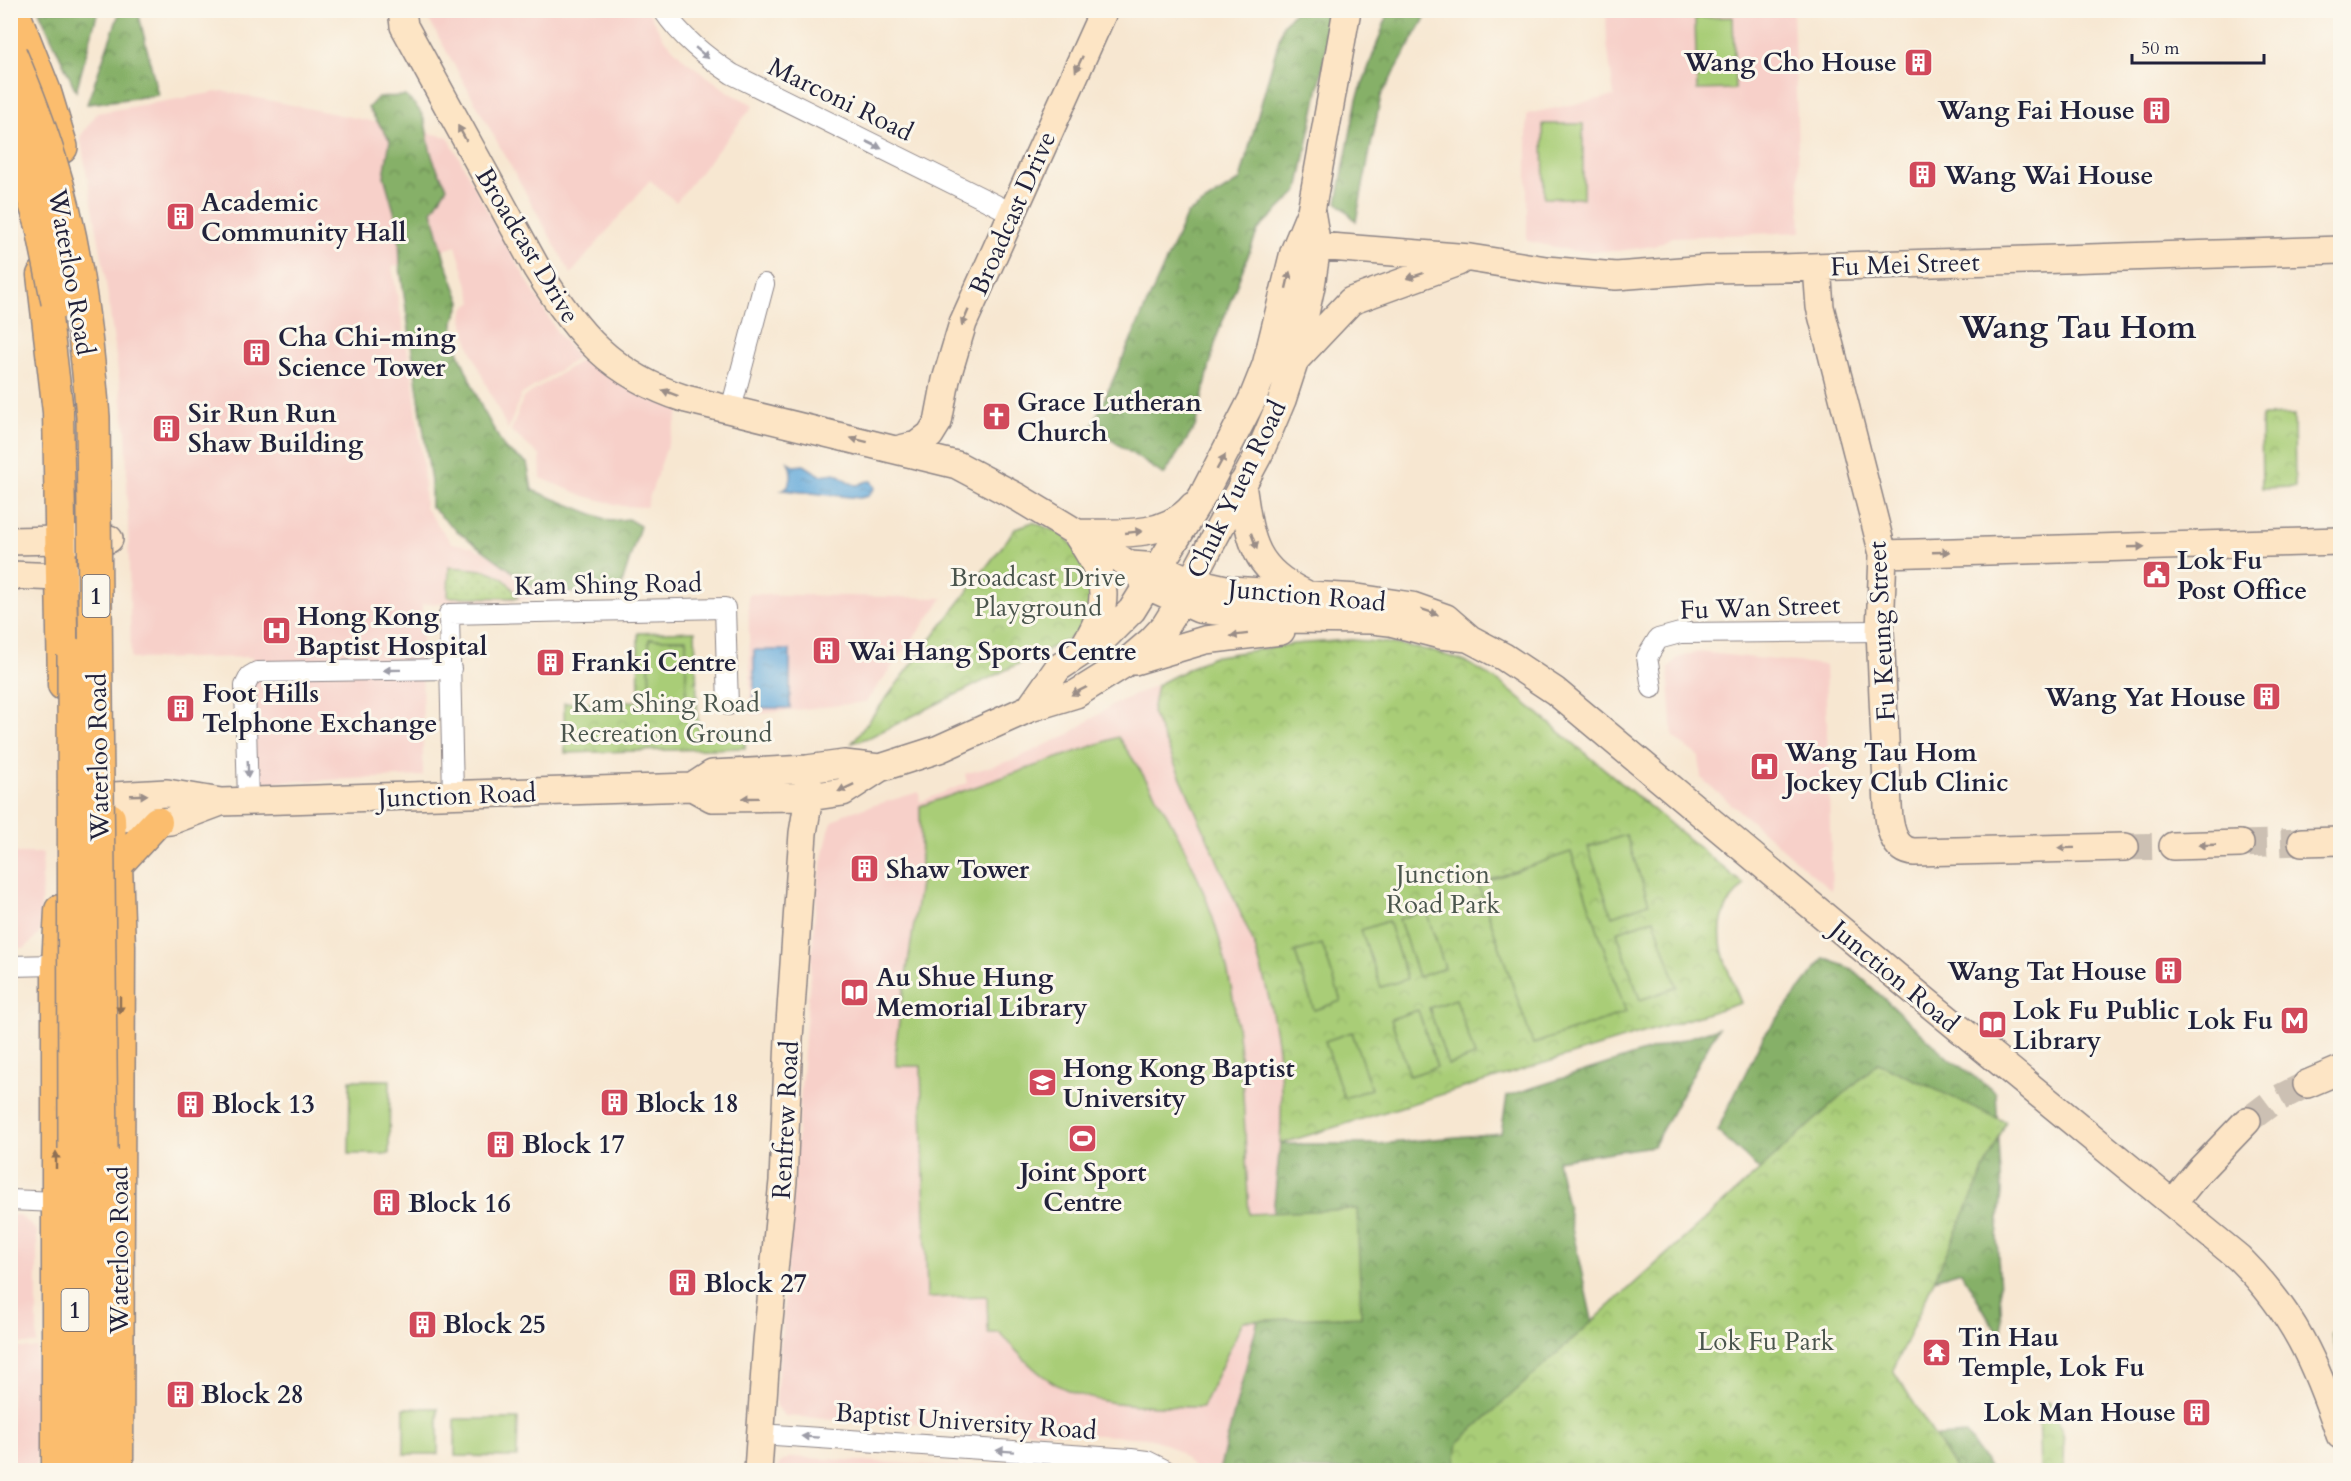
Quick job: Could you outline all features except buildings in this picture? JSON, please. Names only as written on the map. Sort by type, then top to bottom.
[{"type":"highway","points":[[12,10],[44,91],[67,170]]},
{"type":"highway","name":"Waterloo Road","points":[[10,54],[51,161],[67,226],[86,342],[92,406],[95,512],[88,1150],[75,1470]]},
{"type":"highway","name":"Waterloo Road","points":[[10,122],[30,182],[52,269],[64,339],[71,423],[88,1150],[99,1470]]},
{"type":"main road","points":[[17,176],[67,170]]},
{"type":"main road","name":"Waterloo Road","points":[[67,170],[90,287],[103,385],[108,476],[111,849],[117,865],[120,946],[118,1470]]},
{"type":"main road","name":"Waterloo Road","points":[[17,176],[42,273],[50,337],[58,412],[62,539],[60,577],[65,809],[58,954],[57,1470]]},
{"type":"main road","points":[[117,865],[157,822]]},
{"type":"main road","points":[[58,954],[85,926],[97,927],[120,946]]},
{"type":"street","name":"Broadcast Drive","points":[[402,10],[404,26],[537,269],[572,323],[601,354],[633,376],[671,394],[957,465],[1130,566],[1154,577]]},
{"type":"street","name":"Marconi Road","points":[[663,10],[679,32],[698,50],[732,74],[1012,213]]},
{"type":"street","name":"Broadcast Drive","points":[[957,465],[945,447],[938,422],[946,380],[963,323],[1104,10]]},
{"type":"street","name":"Chuk Yuen Road","points":[[1154,577],[1234,439],[1266,365],[1305,249],[1347,10]]},
{"type":"street","name":"Chuk Yuen Road","points":[[1185,591],[1260,452],[1281,400],[1295,360],[1311,286],[1305,249]]},
{"type":"street","name":"Fu Mei Street","points":[[1305,249],[1470,258],[1546,270],[1616,276],[1707,269],[2340,249]]},
{"type":"street","name":"Fu Mei Street","points":[[1295,360],[1351,301],[1395,283],[1470,258]]},
{"type":"street","name":"Fu Keung Street","points":[[1817,267],[1820,307],[1883,554],[1880,631],[1890,825],[1899,846],[1908,852],[2125,847]]},
{"type":"street","points":[[731,409],[764,284]]},
{"type":"street","points":[[900,449],[917,445],[930,435],[938,422]]},
{"type":"street","points":[[1124,664],[1205,640],[1280,631],[1313,608],[1274,576],[1259,556],[1249,528],[1242,484]]},
{"type":"street","points":[[1076,533],[1118,534],[1158,528],[1174,522],[1189,512],[1203,495]]},
{"type":"street","points":[[1076,533],[1095,562],[1103,590],[1101,611],[1096,628],[1077,656]]},
{"type":"street","points":[[10,541],[109,538]]},
{"type":"street","points":[[1883,554],[2340,541]]},
{"type":"street","points":[[10,575],[108,578]]},
{"type":"street","points":[[1030,708],[1058,668],[1105,637],[1123,621],[1154,577]]},
{"type":"street","name":"Junction Road","points":[[1154,577],[1185,591],[1230,590],[1313,608],[1375,599],[1412,606],[1446,618],[1470,639],[1504,657],[1555,691],[1927,1002],[2239,1258],[2264,1283],[2283,1307],[2310,1357],[2340,1435]]},
{"type":"street","name":"Junction Road","points":[[65,809],[110,807],[167,793],[221,802],[692,787],[712,798],[808,796],[843,792],[880,768],[939,749],[1030,708],[1076,694],[1124,664],[1158,633],[1185,591]]},
{"type":"street","name":"Kam Shing Road","points":[[453,795],[449,614],[725,608],[728,705]]},
{"type":"street","name":"Fu Wan Street","points":[[1652,688],[1647,657],[1658,639],[1680,633],[1880,631]]},
{"type":"street","points":[[248,801],[245,686],[250,676],[257,672],[451,669]]},
{"type":"street","name":"Junction Road","points":[[692,787],[712,774],[807,769],[844,764],[880,768]]},
{"type":"street","name":"Renfrew Road","points":[[758,1470],[783,1181],[786,1080],[801,862],[808,796],[807,769]]},
{"type":"street","name":"Junction Road","points":[[110,807],[157,822],[170,821],[221,802]]},
{"type":"street","points":[[2301,842],[2340,841]]},
{"type":"street","points":[[2173,846],[2240,844]]},
{"type":"street","points":[[10,966],[58,954]]},
{"type":"street","points":[[2307,1084],[2340,1070]]},
{"type":"street","points":[[2172,1203],[2247,1121]]},
{"type":"street","points":[[10,1200],[56,1202]]},
{"type":"street","name":"Baptist University Road","points":[[760,1434],[1131,1459],[1147,1461],[1165,1470]]},
{"type":"shaded area","points":[[424,11],[648,11],[664,39],[686,61],[730,93],[754,105],[676,202],[650,180],[571,274]]},
{"type":"shaded area","points":[[1606,11],[1793,11],[1801,232],[1673,237],[1654,246],[1617,251],[1573,251],[1527,241],[1527,114],[1614,96],[1607,43]]},
{"type":"shaded area","points":[[223,91],[448,137],[495,225],[557,332],[578,358],[521,395],[508,430],[469,345],[462,316],[465,308],[473,302],[456,246],[392,267],[413,381],[423,465],[425,508],[452,543],[473,547],[508,566],[537,593],[537,599],[422,604],[423,776],[255,783],[252,657],[131,659],[126,432],[104,268],[80,137],[97,113]]},
{"type":"shaded area","points":[[581,360],[650,399],[680,409],[646,507],[623,506],[584,496],[541,478],[540,456],[511,431],[523,398]]},
{"type":"shaded area","name":"Wai Hang Sports Centre","points":[[748,594],[943,598],[866,702],[751,715]]},
{"type":"shaded area","name":"Wang Tau Hom Jockey Club Clinic","points":[[1698,652],[1825,665],[1832,891],[1701,778],[1699,757],[1673,737],[1668,669],[1677,658]]},
{"type":"shaded area","name":"Joint Sport Centre","points":[[1157,685],[1152,712],[1254,944],[1275,1022],[1281,1063],[1283,1104],[1277,1185],[1258,1320],[1219,1470],[1196,1470],[1179,1452],[1164,1443],[1148,1438],[785,1416],[777,1408],[776,1401],[817,888],[832,823],[844,814],[919,792],[920,802],[967,783],[965,774],[1013,760],[1069,734],[1112,705]]},
{"type":"shaded area","points":[[10,853],[43,853],[40,933],[25,948],[11,948]]},
{"type":"shaded area","points":[[11,1215],[19,1215],[37,1231],[37,1344],[11,1344]]},
{"type":"shaded area","points":[[11,1348],[37,1348],[37,1465],[31,1470],[11,1470]]},
{"type":"shaded area","points":[[791,1457],[1014,1470],[777,1470],[780,1463]]},
{"type":"green space","points":[[39,11],[98,11],[76,91]]},
{"type":"green space","points":[[120,11],[138,11],[158,95],[87,104]]},
{"type":"green space","points":[[1295,11],[1334,11],[1298,191],[1258,230],[1217,336],[1195,427],[1164,475],[1092,427],[1187,214],[1240,180],[1283,25]]},
{"type":"green space","points":[[1389,11],[1429,11],[1381,96],[1356,221],[1337,202],[1357,99]]},
{"type":"green space","points":[[1733,17],[1735,89],[1697,90],[1695,18]]},
{"type":"green space","points":[[405,96],[414,103],[423,117],[433,160],[447,187],[432,211],[445,260],[461,302],[454,321],[453,339],[482,408],[505,449],[527,463],[532,490],[610,521],[628,519],[640,526],[620,590],[543,594],[457,531],[431,507],[431,482],[400,267],[399,229],[384,176],[390,140],[368,108],[378,97]]},
{"type":"green space","points":[[1543,124],[1583,124],[1583,198],[1544,198]]},
{"type":"green space","points":[[2294,415],[2295,487],[2262,488],[2261,416]]},
{"type":"green space","name":"Broadcast Drive Playground","points":[[1033,522],[1062,534],[1087,561],[1096,610],[1075,636],[870,737],[852,743],[1016,528]]},
{"type":"green space","points":[[449,567],[481,570],[498,575],[512,588],[518,598],[448,597]]},
{"type":"green space","name":"Kam Shing Road Recreation Ground","points":[[695,631],[698,729],[745,728],[745,748],[565,753],[564,703],[639,701],[638,633]]},
{"type":"green space","points":[[649,639],[686,639],[686,707],[650,707]]},
{"type":"green space","name":"Junction Road Park","points":[[1351,640],[1395,644],[1451,657],[1465,662],[1501,683],[1744,885],[1729,903],[1723,915],[1721,928],[1723,953],[1741,1003],[1280,1144],[1280,1067],[1262,969],[1254,944],[1152,712],[1157,685],[1211,657],[1294,644]]},
{"type":"green space","name":"Joint Sport Centre","points":[[1118,737],[1156,796],[1188,856],[1213,919],[1223,952],[1236,1015],[1239,1043],[1249,1214],[1357,1209],[1361,1316],[1243,1321],[1202,1407],[1119,1403],[1079,1394],[1042,1375],[1000,1333],[988,1333],[987,1296],[927,1298],[921,1066],[896,1066],[896,1042],[921,877],[920,806]]},
{"type":"green space","points":[[1626,835],[1649,903],[1612,916],[1588,847]]},
{"type":"green space","points":[[1571,852],[1626,1012],[1533,1044],[1478,884]]},
{"type":"green space","points":[[1426,911],[1445,968],[1418,977],[1399,919]]},
{"type":"green space","points":[[1654,919],[1677,987],[1640,1000],[1617,932]]},
{"type":"green space","points":[[1388,921],[1407,979],[1381,987],[1361,930]]},
{"type":"green space","points":[[1322,944],[1341,1001],[1314,1010],[1295,952]]},
{"type":"green space","points":[[1824,958],[1852,969],[1945,1055],[1996,1093],[2002,1192],[1997,1238],[2003,1343],[1961,1271],[1896,1290],[1866,1338],[1895,1439],[1966,1434],[1991,1470],[1713,1470],[1783,1191],[1717,1131],[1763,1037]]},
{"type":"green space","points":[[1456,999],[1475,1056],[1448,1065],[1429,1008]]},
{"type":"green space","points":[[1418,1010],[1437,1067],[1410,1076],[1391,1019]]},
{"type":"green space","points":[[1718,1028],[1653,1146],[1557,1160],[1598,1347],[1529,1470],[1222,1470],[1220,1467],[1258,1320],[1361,1316],[1273,1213],[1280,1144],[1378,1144],[1501,1133],[1507,1096]]},
{"type":"green space","points":[[1352,1032],[1371,1089],[1344,1098],[1325,1041]]},
{"type":"green space","name":"Lok Fu Park","points":[[1878,1063],[2006,1122],[1893,1370],[1956,1470],[1454,1470],[1458,1443]]},
{"type":"green space","points":[[350,1080],[390,1080],[389,1154],[349,1154]]},
{"type":"green space","points":[[2340,1330],[2340,1360],[2331,1334]]},
{"type":"green space","points":[[2048,1402],[2063,1434],[2065,1450],[2063,1470],[2040,1470],[2038,1410]]},
{"type":"green space","points":[[404,1408],[438,1408],[438,1454],[404,1454]]},
{"type":"green space","points":[[455,1419],[518,1419],[517,1457],[455,1456]]},
{"type":"water","points":[[788,462],[794,466],[804,465],[820,475],[835,473],[854,485],[871,481],[875,488],[868,496],[860,498],[782,490],[786,488],[791,478]]},
{"type":"water","points":[[754,650],[790,650],[790,708],[754,708]]},
{"type":"tunnel","points":[[2240,844],[2302,842]]},
{"type":"tunnel","points":[[2125,847],[2173,846]]},
{"type":"tunnel","points":[[2247,1121],[2275,1100],[2307,1084]]},
{"type":"place","name":"Wang Cho House","points":[[1918,62]]},
{"type":"place","name":"Wang Fai House","points":[[2156,110]]},
{"type":"place","name":"Wang Wai House","points":[[1923,175]]},
{"type":"place","name":"Academic Community Hall","points":[[180,217]]},
{"type":"place","name":"Cha Chi-ming Science Tower","points":[[257,352]]},
{"type":"place","name":"Grace Lutheran Church","points":[[996,417]]},
{"type":"place","name":"Sir Run Run Shaw Building","points":[[167,428]]},
{"type":"place","name":"Lok Fu Post Office","points":[[2156,575]]},
{"type":"place","name":"Hong Kong Baptist Hospital","points":[[276,631]]},
{"type":"place","name":"Wai Hang Sports Centre","points":[[827,651]]},
{"type":"place","name":"Franki Centre","points":[[550,662]]},
{"type":"place","name":"Wang Yat House","points":[[2267,697]]},
{"type":"place","name":"Foot Hills Telphone Exchange","points":[[181,708]]},
{"type":"place","name":"Wang Tau Hom Jockey Club Clinic","points":[[1764,767]]},
{"type":"place","name":"Shaw Tower","points":[[865,869]]},
{"type":"place","name":"Wang Tat House","points":[[2168,971]]},
{"type":"place","name":"Au Shue Hung Memorial Library","points":[[855,992]]},
{"type":"place","name":"Lok Fu","points":[[2294,1020]]},
{"type":"place","name":"Lok Fu Public Library","points":[[1992,1025]]},
{"type":"place","name":"Hong Kong Baptist University","points":[[1042,1083]]},
{"type":"place","name":"Block 18","points":[[615,1103]]},
{"type":"place","name":"Block 13","points":[[191,1104]]},
{"type":"place","name":"Joint Sport Centre","points":[[1083,1138]]},
{"type":"place","name":"Block 17","points":[[501,1144]]},
{"type":"place","name":"Block 16","points":[[387,1203]]},
{"type":"place","name":"Block 27","points":[[683,1283]]},
{"type":"place","name":"Block 25","points":[[422,1324]]},
{"type":"place","name":"Tin Hau Temple, Lok Fu","points":[[1937,1352]]},
{"type":"place","name":"Block 28","points":[[180,1394]]},
{"type":"place","name":"Lok Man House","points":[[2197,1412]]},
{"type":"district","name":"Wang Tau Hom","points":[[2078,327]]}]
